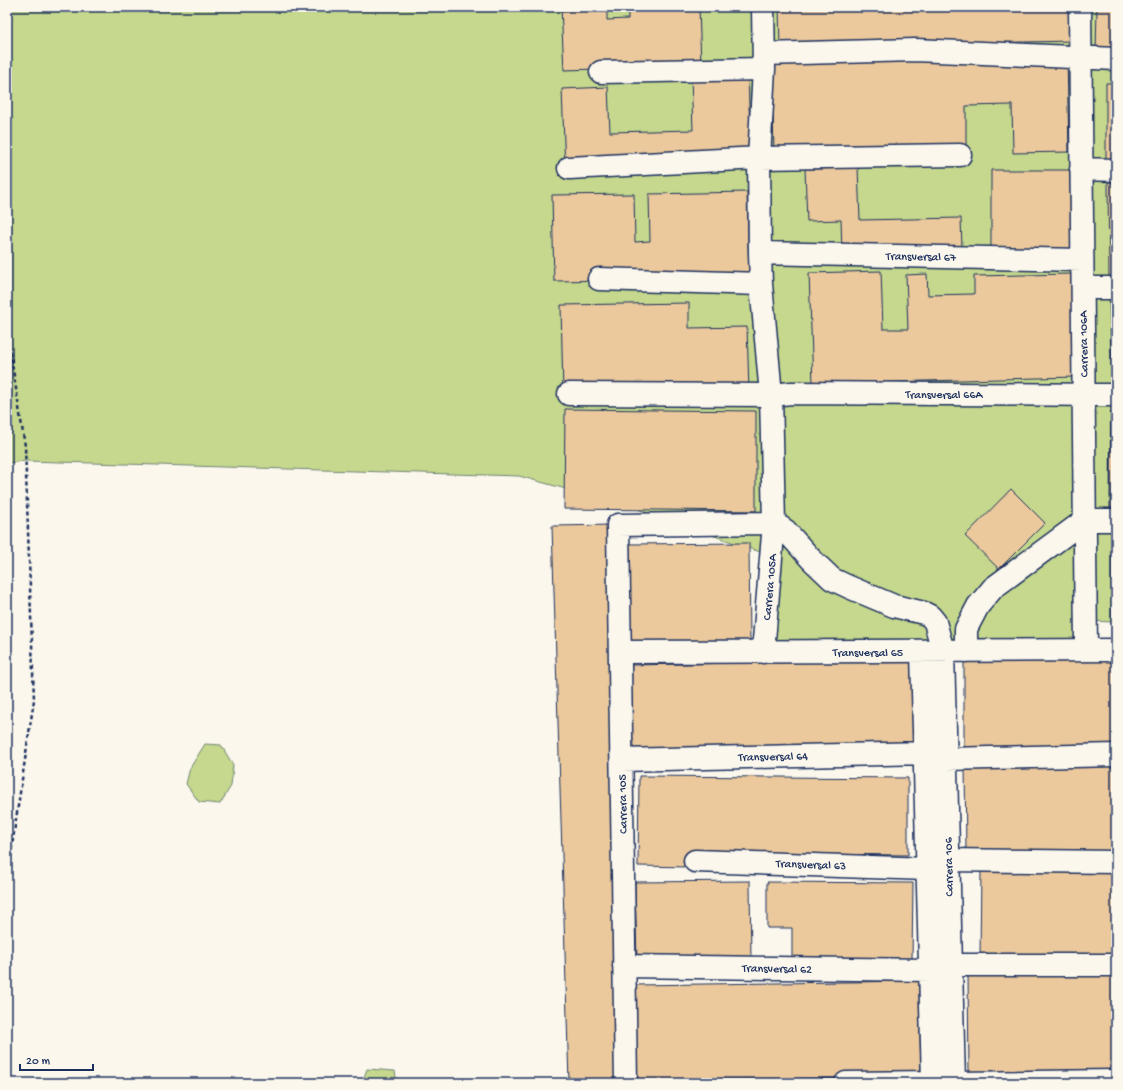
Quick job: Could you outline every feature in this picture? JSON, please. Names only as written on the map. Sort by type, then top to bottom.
[{"type":"street","name":"Carrera 105A","points":[[763,7],[764,62],[759,158],[760,253],[761,284],[771,396],[774,523],[763,652]]},
{"type":"street","name":"Carrera 106A","points":[[1080,7],[1086,650]]},
{"type":"street","points":[[600,72],[764,62],[915,50],[1116,58]]},
{"type":"street","points":[[569,168],[759,158],[960,154]]},
{"type":"street","points":[[1081,169],[1116,170]]},
{"type":"street","name":"Transversal 67","points":[[760,253],[1082,260]]},
{"type":"street","points":[[599,279],[761,284]]},
{"type":"street","points":[[1083,288],[1116,288]]},
{"type":"street","name":"Transversal 66A","points":[[569,394],[771,396],[792,393],[1116,395]]},
{"type":"street","points":[[966,651],[966,629],[978,606],[993,588],[1085,520],[1116,520]]},
{"type":"street","points":[[774,523],[786,531],[811,559],[832,579],[849,588],[894,606],[924,613],[930,616],[935,622],[933,652]]},
{"type":"street","name":"Carrera 105","points":[[626,1083],[618,525],[774,523]]},
{"type":"street","name":"Transversal 65","points":[[620,652],[933,652],[1116,650]]},
{"type":"street","name":"Carrera 106","points":[[933,652],[925,753],[933,1082]]},
{"type":"street","name":"Carrera 106","points":[[933,652],[946,759],[954,1083]]},
{"type":"street","name":"Transversal 64","points":[[622,760],[925,753]]},
{"type":"street","points":[[946,759],[1116,755]]},
{"type":"street","points":[[948,860],[1116,862]]},
{"type":"street","name":"Transversal 63","points":[[695,861],[928,869]]},
{"type":"street","points":[[951,965],[1116,965]]},
{"type":"street","name":"Transversal 62","points":[[624,966],[930,970]]},
{"type":"street","points":[[954,1083],[1116,1081]]},
{"type":"street","points":[[846,1083],[933,1082]]},
{"type":"path","points":[[7,331],[25,446],[34,700],[7,879]]},
{"type":"green space","points":[[7,7],[1116,7],[1116,622],[1083,621],[1083,649],[766,648],[766,554],[631,507],[519,476],[26,461],[7,463]]},
{"type":"green space","points":[[205,744],[221,745],[233,765],[231,786],[220,804],[199,802],[186,784],[190,768]]},
{"type":"green space","points":[[367,1069],[395,1071],[397,1083],[362,1083]]},
{"type":"building","points":[[561,7],[607,7],[607,20],[628,19],[628,7],[699,7],[701,66],[564,70]]},
{"type":"building","points":[[779,7],[1072,7],[1073,41],[780,47]]},
{"type":"building","points":[[1097,7],[1116,7],[1116,54],[1096,54]]},
{"type":"building","points":[[1067,58],[1069,152],[1013,153],[1012,105],[966,106],[966,153],[774,155],[772,61]]},
{"type":"building","points":[[748,76],[751,163],[565,170],[562,89],[608,87],[610,132],[693,130],[691,78]]},
{"type":"building","points":[[1106,83],[1116,83],[1116,164],[1106,164]]},
{"type":"building","points":[[858,168],[860,220],[961,218],[962,249],[842,252],[841,220],[807,221],[805,169]]},
{"type":"building","points":[[991,170],[1070,170],[1071,255],[991,254]]},
{"type":"building","points":[[1108,182],[1116,182],[1116,277],[1109,277]]},
{"type":"building","points":[[747,192],[749,278],[554,281],[552,195],[634,194],[635,242],[650,241],[649,194]]},
{"type":"building","points":[[881,271],[883,329],[908,329],[906,275],[927,274],[928,295],[974,294],[974,276],[1071,274],[1075,377],[813,384],[809,273]]},
{"type":"building","points":[[1109,297],[1116,297],[1116,391],[1113,391]]},
{"type":"building","points":[[689,303],[689,328],[747,327],[749,391],[563,394],[561,305]]},
{"type":"building","points":[[565,409],[756,411],[756,511],[564,509]]},
{"type":"building","points":[[1111,412],[1116,412],[1116,508],[1110,508]]},
{"type":"building","points":[[1011,489],[1045,523],[999,569],[965,536]]},
{"type":"building","points":[[614,525],[620,1083],[569,1083],[552,526]]},
{"type":"building","points":[[749,543],[750,641],[629,643],[627,544]]},
{"type":"building","points":[[1112,544],[1116,544],[1116,641],[1112,641]]},
{"type":"building","points":[[1116,658],[1116,750],[964,755],[964,661]]},
{"type":"building","points":[[911,660],[913,749],[633,754],[631,665]]},
{"type":"building","points":[[965,764],[1116,764],[1116,855],[966,855]]},
{"type":"building","points":[[639,776],[908,778],[908,855],[693,853],[688,867],[638,866]]},
{"type":"building","points":[[981,867],[1116,869],[1116,959],[980,958]]},
{"type":"building","points":[[750,881],[751,961],[637,962],[635,882]]},
{"type":"building","points":[[767,882],[913,883],[912,960],[792,959],[792,928],[767,928]]},
{"type":"building","points":[[1116,973],[1116,1074],[969,1076],[968,975]]},
{"type":"building","points":[[919,981],[921,1077],[637,1081],[635,985]]}]
